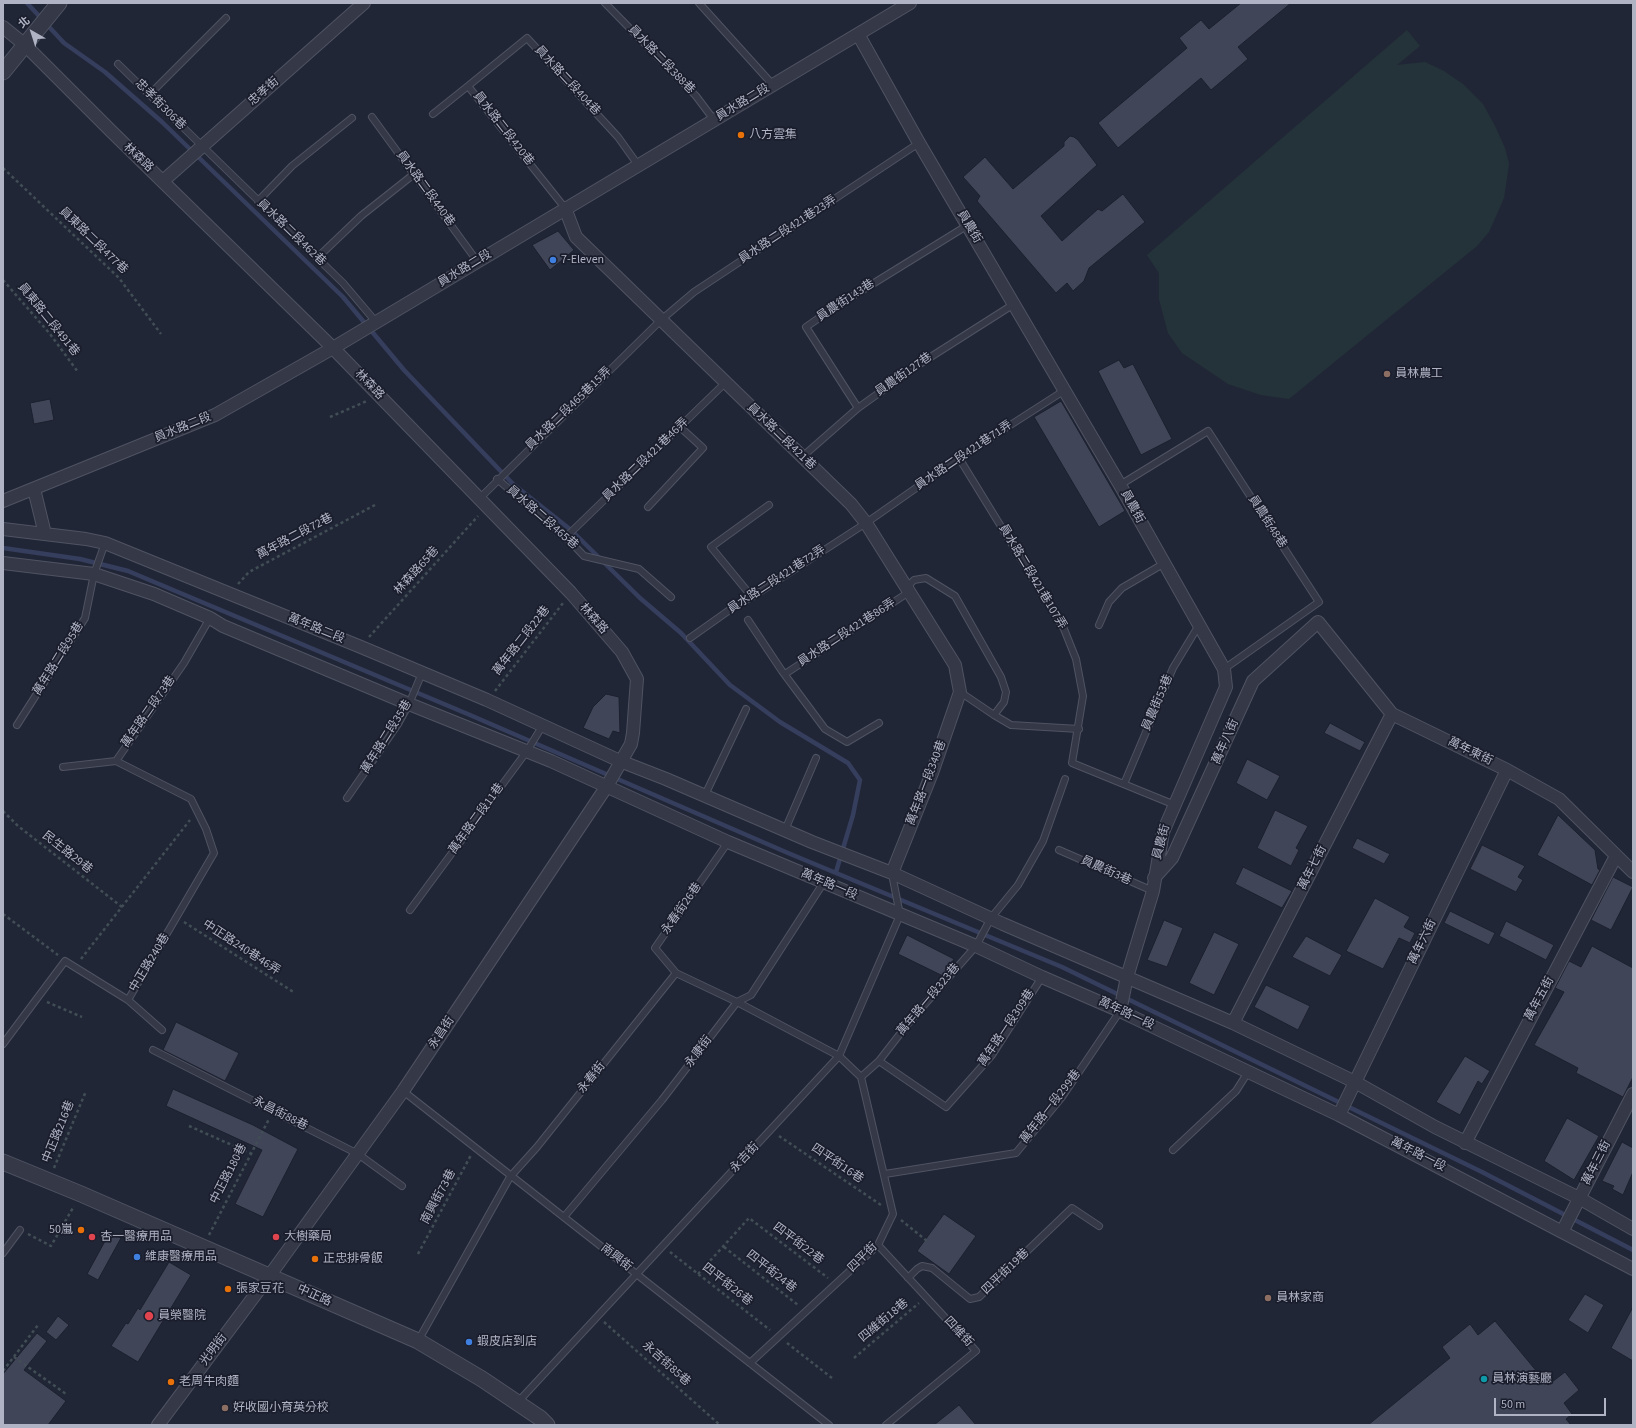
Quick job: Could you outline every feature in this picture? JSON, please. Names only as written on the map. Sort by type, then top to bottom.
[{"type":"street","points":[[3,72],[58,3]]},
{"type":"street","name":"忠孝街","points":[[163,181],[364,3]]},
{"type":"street","name":"員水路二段","points":[[3,501],[215,415],[333,348],[910,3]]},
{"type":"street","name":"林森路","points":[[3,27],[25,45],[333,348],[571,593],[622,652],[637,679],[634,733],[631,744],[607,786]]},
{"type":"street","name":"員農街","points":[[858,34],[919,143],[1120,485],[1224,669],[1226,687],[1163,832],[1152,892],[1126,977],[1120,1011]]},
{"type":"street","name":"員水路二段421巷","points":[[565,208],[576,238],[851,504],[866,523],[955,665],[960,692]]},
{"type":"street","points":[[34,489],[45,534]]},
{"type":"street","name":"萬年路二段","points":[[3,529],[86,539],[105,543],[487,700],[620,761]]},
{"type":"street","points":[[3,563],[94,574],[154,594],[210,618],[223,626],[409,704],[527,751],[607,786]]},
{"type":"street","name":"萬年東街","points":[[1318,622],[1392,714],[1507,770],[1559,799],[1633,872]]},
{"type":"street","name":"萬年八街","points":[[1154,878],[1172,858],[1253,681],[1318,622]]},
{"type":"street","name":"萬年路一段340巷","points":[[892,873],[932,774],[960,692]]},
{"type":"street","name":"萬年七街","points":[[1233,1023],[1392,714]]},
{"type":"street","points":[[620,761],[705,795],[784,830],[892,873],[991,918],[1233,1023],[1355,1082],[1466,1143],[1579,1198],[1633,1229]]},
{"type":"street","name":"萬年六街","points":[[1339,1115],[1507,770]]},
{"type":"street","name":"萬年路一段","points":[[607,786],[728,842],[976,946],[1120,1011],[1339,1115],[1484,1189],[1633,1269]]},
{"type":"street","name":"永昌街","points":[[270,1275],[403,1091],[607,786]]},
{"type":"street","name":"萬年五街","points":[[1466,1143],[1616,856]]},
{"type":"street","name":"萬年三街","points":[[1562,1232],[1633,1094]]},
{"type":"street","name":"中正路","points":[[3,1162],[49,1180],[203,1246],[270,1275],[306,1293],[418,1341],[482,1379],[518,1403],[540,1423]]},
{"type":"street","name":"光明街","points":[[158,1425],[270,1275]]},
{"type":"lane","name":"員水路二段388巷","points":[[605,3],[696,96],[714,120]]},
{"type":"lane","points":[[699,3],[773,85]]},
{"type":"lane","points":[[149,95],[226,18]]},
{"type":"lane","name":"員水路二段404巷","points":[[468,86],[527,38],[618,136],[638,165]]},
{"type":"lane","name":"忠孝街306巷","points":[[118,64],[202,146]]},
{"type":"lane","name":"員水路二段420巷","points":[[433,114],[468,86],[565,208]]},
{"type":"lane","name":"員水路二段440巷","points":[[372,117],[477,261]]},
{"type":"lane","points":[[258,201],[292,166],[352,118]]},
{"type":"lane","name":"員水路二段421巷23弄","points":[[660,320],[694,292],[919,143]]},
{"type":"lane","name":"員水路二段462巷","points":[[202,146],[343,283],[376,322]]},
{"type":"lane","points":[[317,258],[361,216],[414,174]]},
{"type":"lane","name":"員農街143巷","points":[[858,408],[806,327],[832,309],[968,225]]},
{"type":"lane","name":"員農街127巷","points":[[802,457],[858,408],[918,365],[1014,304]]},
{"type":"lane","name":"員水路二段465巷15弄","points":[[482,503],[497,479],[660,320]]},
{"type":"lane","name":"員水路二段421巷46弄","points":[[566,537],[725,383]]},
{"type":"lane","name":"員水路二段421巷71弄","points":[[866,523],[959,458],[1065,390]]},
{"type":"lane","points":[[648,506],[702,448],[680,427]]},
{"type":"lane","name":"員農街48巷","points":[[1120,485],[1208,431],[1319,602],[1224,669]]},
{"type":"lane","name":"員水路二段421巷107弄","points":[[959,458],[1064,629],[1076,659],[1082,696],[1079,729],[1072,763],[1124,784]]},
{"type":"lane","name":"員水路二段465巷","points":[[497,479],[566,537],[584,556],[639,569],[671,596]]},
{"type":"lane","points":[[752,597],[711,546],[769,505]]},
{"type":"lane","name":"員水路二段421巷72弄","points":[[690,638],[738,604],[752,597],[866,523]]},
{"type":"lane","name":"萬年路二段95巷","points":[[17,725],[85,618],[94,574],[105,543]]},
{"type":"lane","points":[[1098,625],[1109,602],[1122,588],[1164,564]]},
{"type":"lane","name":"員水路二段421巷86弄","points":[[785,674],[909,592],[910,584],[914,580],[926,578],[955,596],[1001,677],[1006,692],[1004,702],[994,715]]},
{"type":"lane","name":"萬年路二段73巷","points":[[63,767],[116,761],[184,663],[210,618]]},
{"type":"lane","name":"員水路二段421巷86弄","points":[[748,620],[782,671],[825,730],[847,742],[879,722]]},
{"type":"lane","name":"員農街53巷","points":[[1124,784],[1173,668],[1199,625]]},
{"type":"lane","name":"萬年路二段35巷","points":[[347,798],[398,724],[409,704],[422,673]]},
{"type":"lane","points":[[960,692],[994,715],[1012,725],[1079,729]]},
{"type":"lane","points":[[705,795],[746,709]]},
{"type":"lane","name":"萬年路二段11巷","points":[[410,910],[527,751],[543,726]]},
{"type":"lane","points":[[784,830],[816,758]]},
{"type":"lane","points":[[116,761],[191,798],[197,811]]},
{"type":"lane","name":"萬年路一段323巷","points":[[861,1077],[879,1061],[910,1021],[976,946],[991,918],[1018,885],[1043,841],[1065,779]]},
{"type":"lane","points":[[1124,784],[1175,805]]},
{"type":"lane","name":"中正路240巷","points":[[65,960],[128,1000],[214,853],[206,829],[197,811]]},
{"type":"lane","name":"永春街26巷","points":[[676,973],[655,948],[728,842]]},
{"type":"lane","name":"員農街3巷","points":[[1059,850],[1152,892]]},
{"type":"lane","points":[[892,873],[900,915]]},
{"type":"lane","name":"永康街","points":[[564,1217],[662,1100],[737,1002],[750,995],[824,882]]},
{"type":"lane","name":"永吉街","points":[[518,1403],[664,1247],[839,1056],[900,915]]},
{"type":"lane","points":[[3,1044],[65,960]]},
{"type":"lane","points":[[676,973],[737,1002],[839,1056],[861,1077],[894,1214]]},
{"type":"lane","name":"永春街","points":[[418,1341],[510,1177],[537,1147],[676,973]]},
{"type":"lane","name":"萬年路一段309巷","points":[[879,1061],[946,1107],[992,1055],[1042,977]]},
{"type":"lane","points":[[128,1000],[162,1030]]},
{"type":"lane","name":"萬年路一段299巷","points":[[884,1174],[1016,1153],[1062,1097],[1120,1011]]},
{"type":"lane","name":"永昌街88巷","points":[[153,1050],[358,1154],[402,1186]]},
{"type":"lane","points":[[1173,1150],[1236,1091],[1248,1072]]},
{"type":"lane","name":"南興街","points":[[403,1091],[510,1177],[638,1274],[829,1425]]},
{"type":"lane","name":"四平街19巷","points":[[908,1278],[922,1266],[932,1268],[970,1299],[979,1297],[1072,1208],[1099,1226]]},
{"type":"lane","name":"四平街","points":[[750,1363],[878,1245],[894,1214]]},
{"type":"lane","points":[[3,1253],[20,1230]]},
{"type":"lane","name":"四維街","points":[[878,1245],[976,1351],[886,1425]]},
{"type":"path","name":"員東路二段477巷","points":[[3,168],[119,278],[161,334]]},
{"type":"path","name":"員東路二段491巷","points":[[3,280],[50,334],[78,372]]},
{"type":"path","points":[[330,417],[379,396]]},
{"type":"path","name":"林森路65巷","points":[[361,647],[482,503]]},
{"type":"path","name":"萬年路二段72巷","points":[[232,595],[241,579],[249,572],[375,505]]},
{"type":"path","name":"萬年路二段22巷","points":[[487,700],[571,593]]},
{"type":"path","name":"民生路29巷","points":[[3,811],[18,826],[122,907]]},
{"type":"path","points":[[76,966],[197,811]]},
{"type":"path","points":[[3,914],[65,960]]},
{"type":"path","name":"中正路240巷46弄","points":[[177,918],[295,993]]},
{"type":"path","points":[[37,998],[82,1017]]},
{"type":"path","name":"中正路216巷","points":[[49,1180],[86,1091]]},
{"type":"path","name":"中正路180巷","points":[[203,1246],[273,1111]]},
{"type":"path","points":[[189,1126],[250,1153]]},
{"type":"path","name":"四平街16巷","points":[[770,1131],[894,1214]]},
{"type":"path","name":"南興街73巷","points":[[418,1254],[475,1148]]},
{"type":"path","points":[[20,1230],[51,1246],[81,1194]]},
{"type":"path","points":[[894,1214],[927,1241]]},
{"type":"path","name":"四平街22巷","points":[[724,1247],[750,1218],[836,1284]]},
{"type":"path","name":"四平街26巷","points":[[664,1247],[832,1378]]},
{"type":"path","points":[[698,1274],[724,1247]]},
{"type":"path","name":"四平街24巷","points":[[724,1247],[806,1311]]},
{"type":"path","name":"四維街18巷","points":[[854,1358],[926,1297]]},
{"type":"path","name":"永吉街85巷","points":[[599,1316],[720,1425]]},
{"type":"path","points":[[3,1371],[38,1325]]},
{"type":"path","points":[[14,1357],[66,1394]]},
{"type":"shaded area","points":[[1407,30],[1420,46],[1397,65],[1425,62],[1444,71],[1463,84],[1483,104],[1505,148],[1509,164],[1504,198],[1489,232],[1477,246],[1289,399],[1261,395],[1228,384],[1182,353],[1168,333],[1159,299],[1159,273],[1147,255]]},
{"type":"building","points":[[1241,3],[1291,3],[1238,47],[1248,59],[1211,90],[1201,78],[1118,148],[1098,123],[1187,48],[1179,38],[1201,20],[1209,29]]},
{"type":"building","points":[[1070,136],[1078,140],[1097,165],[1041,216],[1062,241],[1098,209],[1102,211],[1123,194],[1145,222],[1089,268],[1084,281],[1073,291],[1067,283],[1056,293],[977,201],[980,196],[963,177],[985,157],[1013,189],[1064,146],[1064,142]]},
{"type":"building","name":"7-Eleven","points":[[558,231],[574,250],[550,270],[532,245]]},
{"type":"building","points":[[1119,360],[1124,368],[1133,364],[1172,439],[1141,455],[1098,371]]},
{"type":"building","points":[[50,399],[54,420],[34,424],[30,403]]},
{"type":"building","points":[[1061,401],[1125,511],[1099,527],[1034,417]]},
{"type":"building","points":[[606,694],[619,697],[620,733],[613,731],[609,739],[583,728],[593,707]]},
{"type":"building","points":[[1330,723],[1365,742],[1360,751],[1324,733]]},
{"type":"building","points":[[1247,759],[1280,776],[1267,800],[1236,783]]},
{"type":"building","points":[[1275,810],[1308,826],[1296,848],[1299,850],[1291,866],[1257,848]]},
{"type":"building","points":[[1558,815],[1595,850],[1598,869],[1600,870],[1592,885],[1537,855]]},
{"type":"building","points":[[1357,838],[1390,854],[1384,864],[1352,848]]},
{"type":"building","points":[[1482,845],[1525,866],[1518,877],[1523,880],[1516,892],[1470,869]]},
{"type":"building","points":[[1243,867],[1292,891],[1282,908],[1235,884]]},
{"type":"building","points":[[1613,877],[1633,887],[1611,930],[1591,920]]},
{"type":"building","points":[[1375,898],[1410,917],[1404,927],[1415,933],[1410,943],[1399,938],[1383,969],[1346,951]]},
{"type":"building","points":[[1450,911],[1495,933],[1489,945],[1444,923]]},
{"type":"building","points":[[1164,920],[1183,928],[1167,967],[1147,960]]},
{"type":"building","points":[[1506,921],[1554,945],[1546,960],[1499,936]]},
{"type":"building","points":[[1214,932],[1239,944],[1214,995],[1189,983]]},
{"type":"building","points":[[907,935],[954,959],[948,971],[943,976],[898,954]]},
{"type":"building","points":[[1306,936],[1342,955],[1330,976],[1292,957]]},
{"type":"building","points":[[1592,946],[1633,968],[1633,1077],[1623,1097],[1576,1073],[1578,1068],[1534,1045],[1564,992],[1555,988],[1569,961],[1581,967]]},
{"type":"building","points":[[1266,985],[1310,1006],[1298,1030],[1254,1007]]},
{"type":"building","points":[[176,1022],[239,1053],[225,1081],[163,1050]]},
{"type":"building","points":[[1465,1056],[1490,1071],[1482,1084],[1478,1081],[1460,1115],[1436,1102]]},
{"type":"building","points":[[173,1089],[253,1125],[298,1149],[263,1217],[235,1204],[262,1150],[166,1106]]},
{"type":"building","points":[[1567,1118],[1599,1136],[1574,1180],[1544,1161]]},
{"type":"building","points":[[1622,1142],[1633,1148],[1633,1172],[1623,1195],[1612,1189],[1614,1186],[1602,1181]]},
{"type":"building","points":[[944,1214],[976,1236],[949,1274],[917,1251]]},
{"type":"building","points":[[110,1232],[121,1238],[98,1280],[87,1274]]},
{"type":"building","name":"員榮醫院","points":[[169,1262],[191,1275],[138,1362],[111,1346],[138,1308],[140,1310]]},
{"type":"building","points":[[1585,1294],[1604,1305],[1588,1333],[1568,1320]]},
{"type":"building","points":[[1633,1307],[1633,1361],[1611,1348]]},
{"type":"building","points":[[58,1316],[69,1325],[56,1340],[46,1332]]},
{"type":"building","name":"員林演藝廳","points":[[1495,1321],[1548,1385],[1565,1372],[1579,1390],[1564,1403],[1572,1414],[1566,1419],[1571,1425],[1368,1425],[1450,1358],[1442,1347],[1470,1324],[1478,1335]]},
{"type":"building","points":[[37,1333],[47,1341],[24,1370],[66,1401],[48,1425],[3,1425],[3,1374]]},
{"type":"building","points":[[959,1405],[976,1425],[934,1425]]},
{"type":"waterway","points":[[27,3],[64,43],[105,72],[162,122],[343,297],[404,370],[513,484],[571,530],[640,598],[681,633],[730,685],[780,722],[848,763],[860,780],[853,815],[836,872]]},
{"type":"waterway","points":[[3,548],[80,559],[128,571],[470,715],[788,853],[1062,967],[1482,1172],[1633,1250]]},
{"type":"place","name":"八方雲集","points":[[741,135]]},
{"type":"place","name":"7-Eleven","points":[[553,260]]},
{"type":"place","name":"員林農工","points":[[1387,374]]},
{"type":"place","name":"50嵐","points":[[81,1230]]},
{"type":"place","name":"杏一醫療用品","points":[[92,1237]]},
{"type":"place","name":"大樹藥局","points":[[276,1237]]},
{"type":"place","name":"維康醫療用品","points":[[137,1257]]},
{"type":"place","name":"正忠排骨飯","points":[[315,1259]]},
{"type":"place","name":"張家豆花","points":[[228,1289]]},
{"type":"place","name":"員林家商","points":[[1268,1298]]},
{"type":"place","name":"員榮醫院","points":[[149,1316]]},
{"type":"place","name":"蝦皮店到店","points":[[469,1342]]},
{"type":"place","name":"員林演藝廳","points":[[1484,1379]]},
{"type":"place","name":"老周牛肉麵","points":[[171,1382]]},
{"type":"place","name":"好收國小育英分校","points":[[225,1408]]}]
